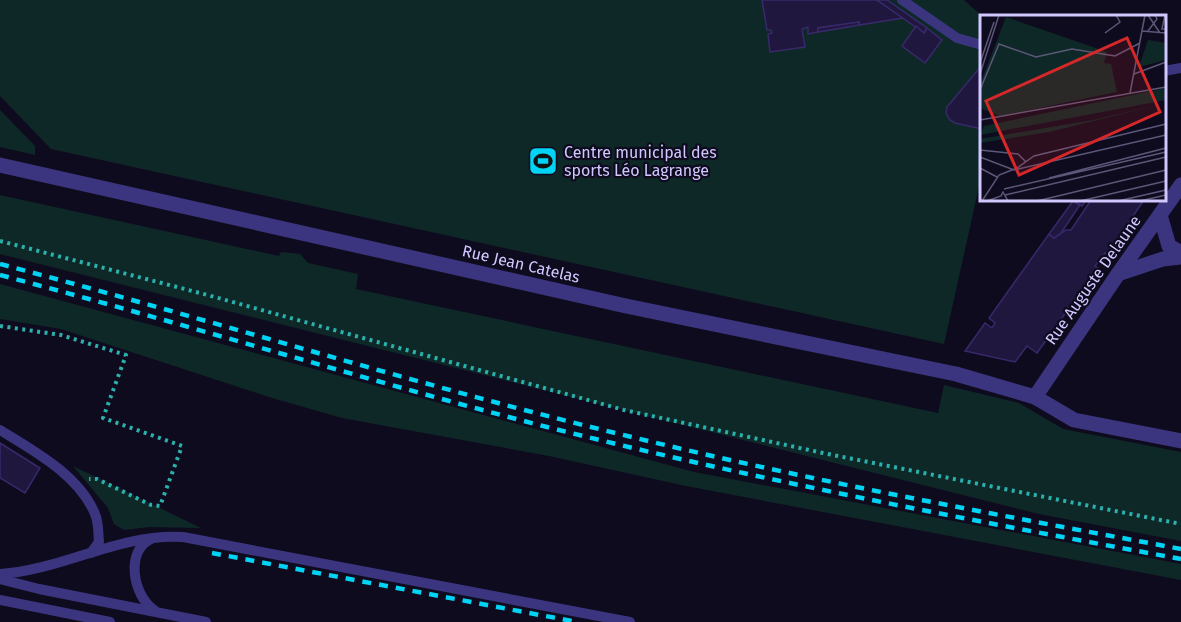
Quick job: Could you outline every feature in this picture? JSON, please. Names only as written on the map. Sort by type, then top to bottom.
[{"type":"street","name":"Rue Jean Catelas","points":[[0,165],[615,303],[956,374],[1035,397],[1074,420],[1181,441]]},
{"type":"street","name":"Rue Auguste Delaune","points":[[1035,397],[1181,185]]},
{"type":"street","points":[[1160,215],[1169,246],[1181,255]]},
{"type":"street","points":[[1118,274],[1181,255]]},
{"type":"lane","points":[[902,0],[957,38],[980,45]]},
{"type":"lane","points":[[1166,71],[1181,69]]},
{"type":"lane","points":[[0,430],[49,462],[76,486],[97,517],[99,542],[90,553]]},
{"type":"lane","points":[[0,574],[41,568],[132,541],[169,536],[630,622]]},
{"type":"lane","points":[[156,537],[145,542],[140,549],[135,575],[141,598],[153,610],[162,614]]},
{"type":"lane","points":[[0,579],[46,591],[207,622]]},
{"type":"lane","points":[[0,600],[110,622]]},
{"type":"path","points":[[0,241],[200,293],[624,410],[834,455],[1181,524]]},
{"type":"path","points":[[0,326],[61,335],[126,355],[103,418],[182,446],[160,506],[151,505],[97,479],[86,479],[76,486]]},
{"type":"green space","name":"Centre municipal des sports Léo Lagrange","points":[[0,0],[964,0],[981,15],[980,66],[947,107],[947,113],[953,122],[980,129],[980,182],[944,344],[51,149],[0,96]]},
{"type":"green space","points":[[0,110],[35,146],[35,155],[0,147]]},
{"type":"green space","points":[[0,195],[279,256],[281,252],[300,254],[308,263],[358,274],[356,289],[938,413],[944,385],[1019,403],[1063,429],[1181,452],[1181,541],[1039,514],[0,254]]},
{"type":"green space","points":[[0,284],[694,472],[1181,564],[1181,580],[686,486],[549,456],[342,418],[269,397],[61,329],[0,319]]},
{"type":"green space","points":[[73,466],[201,528],[149,527],[124,530],[114,524],[108,508]]},
{"type":"building","points":[[762,0],[877,0],[903,18],[859,25],[859,22],[818,28],[818,32],[808,34],[808,27],[802,29],[805,47],[770,52],[768,34],[772,33],[771,30],[767,30]]},
{"type":"building","points":[[877,0],[887,0],[927,28],[924,33]]},
{"type":"building","points":[[859,22],[859,25],[818,32],[818,28]]},
{"type":"building","points":[[916,26],[924,33],[927,28],[942,40],[925,63],[902,46]]},
{"type":"building","points":[[980,67],[980,129],[950,120],[946,113],[947,107]]},
{"type":"building","points":[[1073,201],[1080,205],[1061,233],[1054,238],[1049,234]]},
{"type":"building","points":[[1074,201],[1085,201],[1082,206]]},
{"type":"building","points":[[1090,201],[1143,201],[1107,254],[1105,253],[1095,266],[1098,268],[1037,353],[1027,346],[1015,362],[965,351],[985,323],[992,328],[995,323],[989,318],[1049,234],[1054,238],[1066,230],[1071,230]]},
{"type":"building","points":[[0,443],[40,468],[25,493],[0,478]]},
{"type":"railway","points":[[0,264],[476,397],[636,438],[976,511],[1181,549]]},
{"type":"railway","points":[[0,275],[478,409],[626,446],[863,498],[1181,559]]},
{"type":"railway","points":[[212,553],[577,622]]},
{"type":"place","name":"Centre municipal des sports Léo Lagrange","points":[[543,161]]}]
